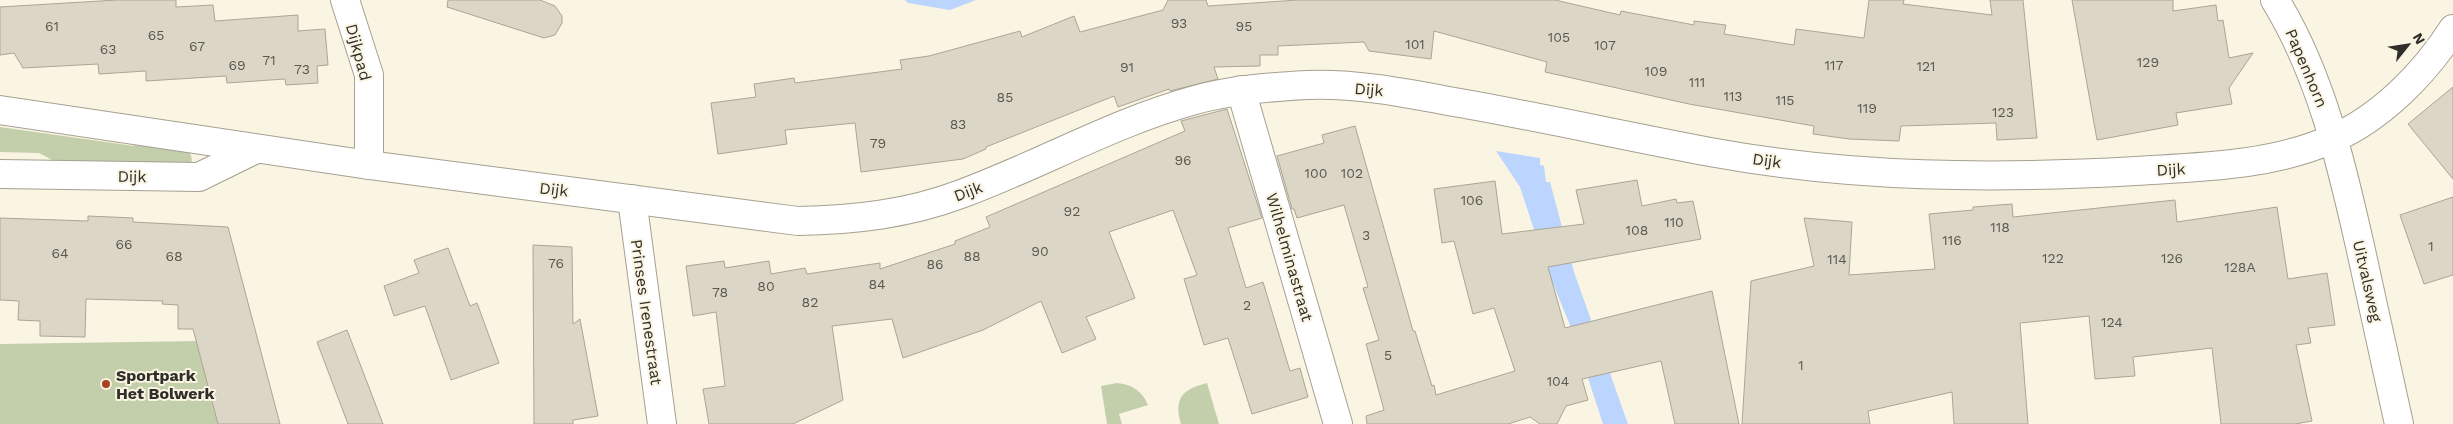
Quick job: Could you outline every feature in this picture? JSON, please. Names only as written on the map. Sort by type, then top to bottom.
[{"type":"street","name":"Dijkpad","points":[[345,0],[369,75],[369,165]]},
{"type":"street","name":"Papenhorn","points":[[2275,0],[2302,53],[2334,138]]},
{"type":"street","name":"Dijk","points":[[0,110],[369,165],[798,221],[844,220],[888,214],[960,195],[1125,124],[1186,103],[1241,90],[1312,85],[1380,88],[1508,111],[1715,153],[1819,167],[1924,176],[2010,176],[2218,166],[2291,153],[2334,138],[2386,105],[2430,60],[2453,29]]},
{"type":"street","name":"Wilhelminastraat","points":[[1241,90],[1338,424]]},
{"type":"street","name":"Uitvalsweg","points":[[2334,138],[2348,190],[2399,424]]},
{"type":"street","name":"Dijk","points":[[0,174],[199,178],[256,149]]},
{"type":"street","name":"Prinses Irenestraat","points":[[632,199],[662,424]]},
{"type":"green space","points":[[0,127],[134,146],[135,140],[186,148],[192,162],[191,165],[58,163],[39,153],[0,152]]},
{"type":"green space","name":"Sportpark Het Bolwerk","points":[[201,341],[223,424],[0,424],[0,344]]},
{"type":"green space","points":[[1117,383],[1136,389],[1148,405],[1119,414],[1122,424],[1107,424],[1101,386]]},
{"type":"green space","points":[[1207,383],[1219,424],[1181,424],[1178,407],[1182,396],[1192,388]]},
{"type":"water","points":[[905,0],[976,0],[950,10],[908,3]]},
{"type":"water","points":[[1496,151],[1540,158],[1540,165],[1544,166],[1546,182],[1550,182],[1574,272],[1628,424],[1603,424],[1574,335],[1547,269],[1520,187]]},
{"type":"building","points":[[117,0],[176,0],[176,7],[213,5],[215,21],[298,15],[298,31],[325,29],[328,65],[317,66],[318,83],[286,85],[285,79],[227,83],[226,76],[146,81],[146,71],[99,74],[98,64],[23,68],[14,53],[0,55],[0,7]]},
{"type":"building","points":[[448,0],[540,0],[555,6],[562,16],[562,23],[555,35],[544,38],[447,7]]},
{"type":"building","points":[[1168,0],[1206,0],[1208,6],[1298,0],[1555,0],[1620,15],[1621,11],[1694,25],[1694,21],[1726,25],[1724,34],[1794,45],[1796,29],[1864,38],[1869,0],[1904,0],[1903,4],[1992,15],[1990,0],[2023,0],[2037,138],[1997,140],[1996,123],[1901,126],[1899,141],[1849,139],[1813,134],[1814,126],[1689,104],[1545,72],[1547,62],[1434,31],[1431,59],[1369,51],[1364,42],[1278,46],[1278,55],[1260,55],[1260,66],[1214,67],[1218,79],[1170,91],[1169,89],[1118,107],[1114,96],[986,147],[986,149],[963,159],[861,172],[855,123],[785,130],[787,144],[718,154],[711,103],[756,97],[754,84],[794,78],[795,83],[902,69],[900,60],[929,56],[1020,31],[1022,37],[1074,16],[1080,32],[1163,10]]},
{"type":"building","points":[[2072,0],[2173,0],[2173,11],[2216,5],[2218,21],[2223,20],[2229,58],[2253,53],[2229,88],[2232,104],[2176,113],[2178,125],[2097,140]]},
{"type":"building","points":[[2453,87],[2453,179],[2408,124]]},
{"type":"building","points":[[1227,109],[1262,218],[1228,228],[1246,288],[1263,282],[1290,371],[1300,368],[1308,397],[1252,414],[1228,338],[1204,345],[1184,279],[1197,275],[1173,210],[1109,232],[1135,298],[1086,317],[1096,339],[1062,353],[1041,301],[983,330],[903,358],[892,319],[832,326],[843,400],[793,424],[709,424],[703,389],[725,386],[716,312],[693,316],[686,266],[724,261],[725,268],[769,261],[771,274],[805,268],[807,274],[880,263],[880,269],[955,244],[955,241],[990,227],[986,217],[1185,131],[1181,121]]},
{"type":"building","points":[[1355,126],[1413,331],[1415,331],[1436,395],[1515,371],[1494,308],[1473,314],[1454,241],[1442,243],[1434,189],[1495,181],[1502,234],[1584,224],[1576,190],[1637,180],[1642,206],[1676,199],[1677,203],[1693,201],[1701,239],[1548,267],[1565,328],[1712,291],[1739,424],[1675,424],[1661,361],[1582,379],[1588,400],[1566,406],[1557,424],[1540,424],[1530,417],[1508,424],[1367,424],[1366,416],[1384,410],[1366,344],[1379,340],[1363,288],[1368,287],[1344,205],[1297,218],[1294,209],[1292,209],[1277,156],[1324,143],[1322,135]]},
{"type":"building","points":[[2453,197],[2453,275],[2424,284],[2400,215]]},
{"type":"building","points":[[2175,200],[2177,222],[2277,207],[2288,279],[2327,273],[2335,325],[2308,328],[2311,343],[2296,345],[2312,421],[2295,424],[2221,424],[2212,348],[2133,357],[2135,376],[2095,379],[2089,316],[2020,323],[2028,424],[1954,424],[1952,392],[1868,411],[1870,424],[1742,424],[1751,281],[1814,266],[1804,218],[1852,222],[1849,275],[1935,269],[1929,214],[1973,210],[1973,207],[2012,204],[2013,217]]},
{"type":"building","points":[[88,216],[133,218],[133,222],[228,227],[280,424],[218,424],[193,329],[178,329],[178,305],[162,304],[163,301],[86,299],[85,337],[40,336],[40,321],[18,320],[19,301],[0,300],[0,218],[88,221]]},
{"type":"building","points":[[533,245],[572,247],[573,324],[580,319],[598,416],[573,420],[573,424],[534,424]]},
{"type":"building","points":[[448,248],[470,306],[477,303],[499,363],[451,380],[425,306],[394,316],[384,286],[419,273],[414,260]]},
{"type":"building","points":[[347,330],[383,424],[348,424],[317,342]]},
{"type":"place","name":"Sportpark Het Bolwerk","points":[[106,384]]}]
